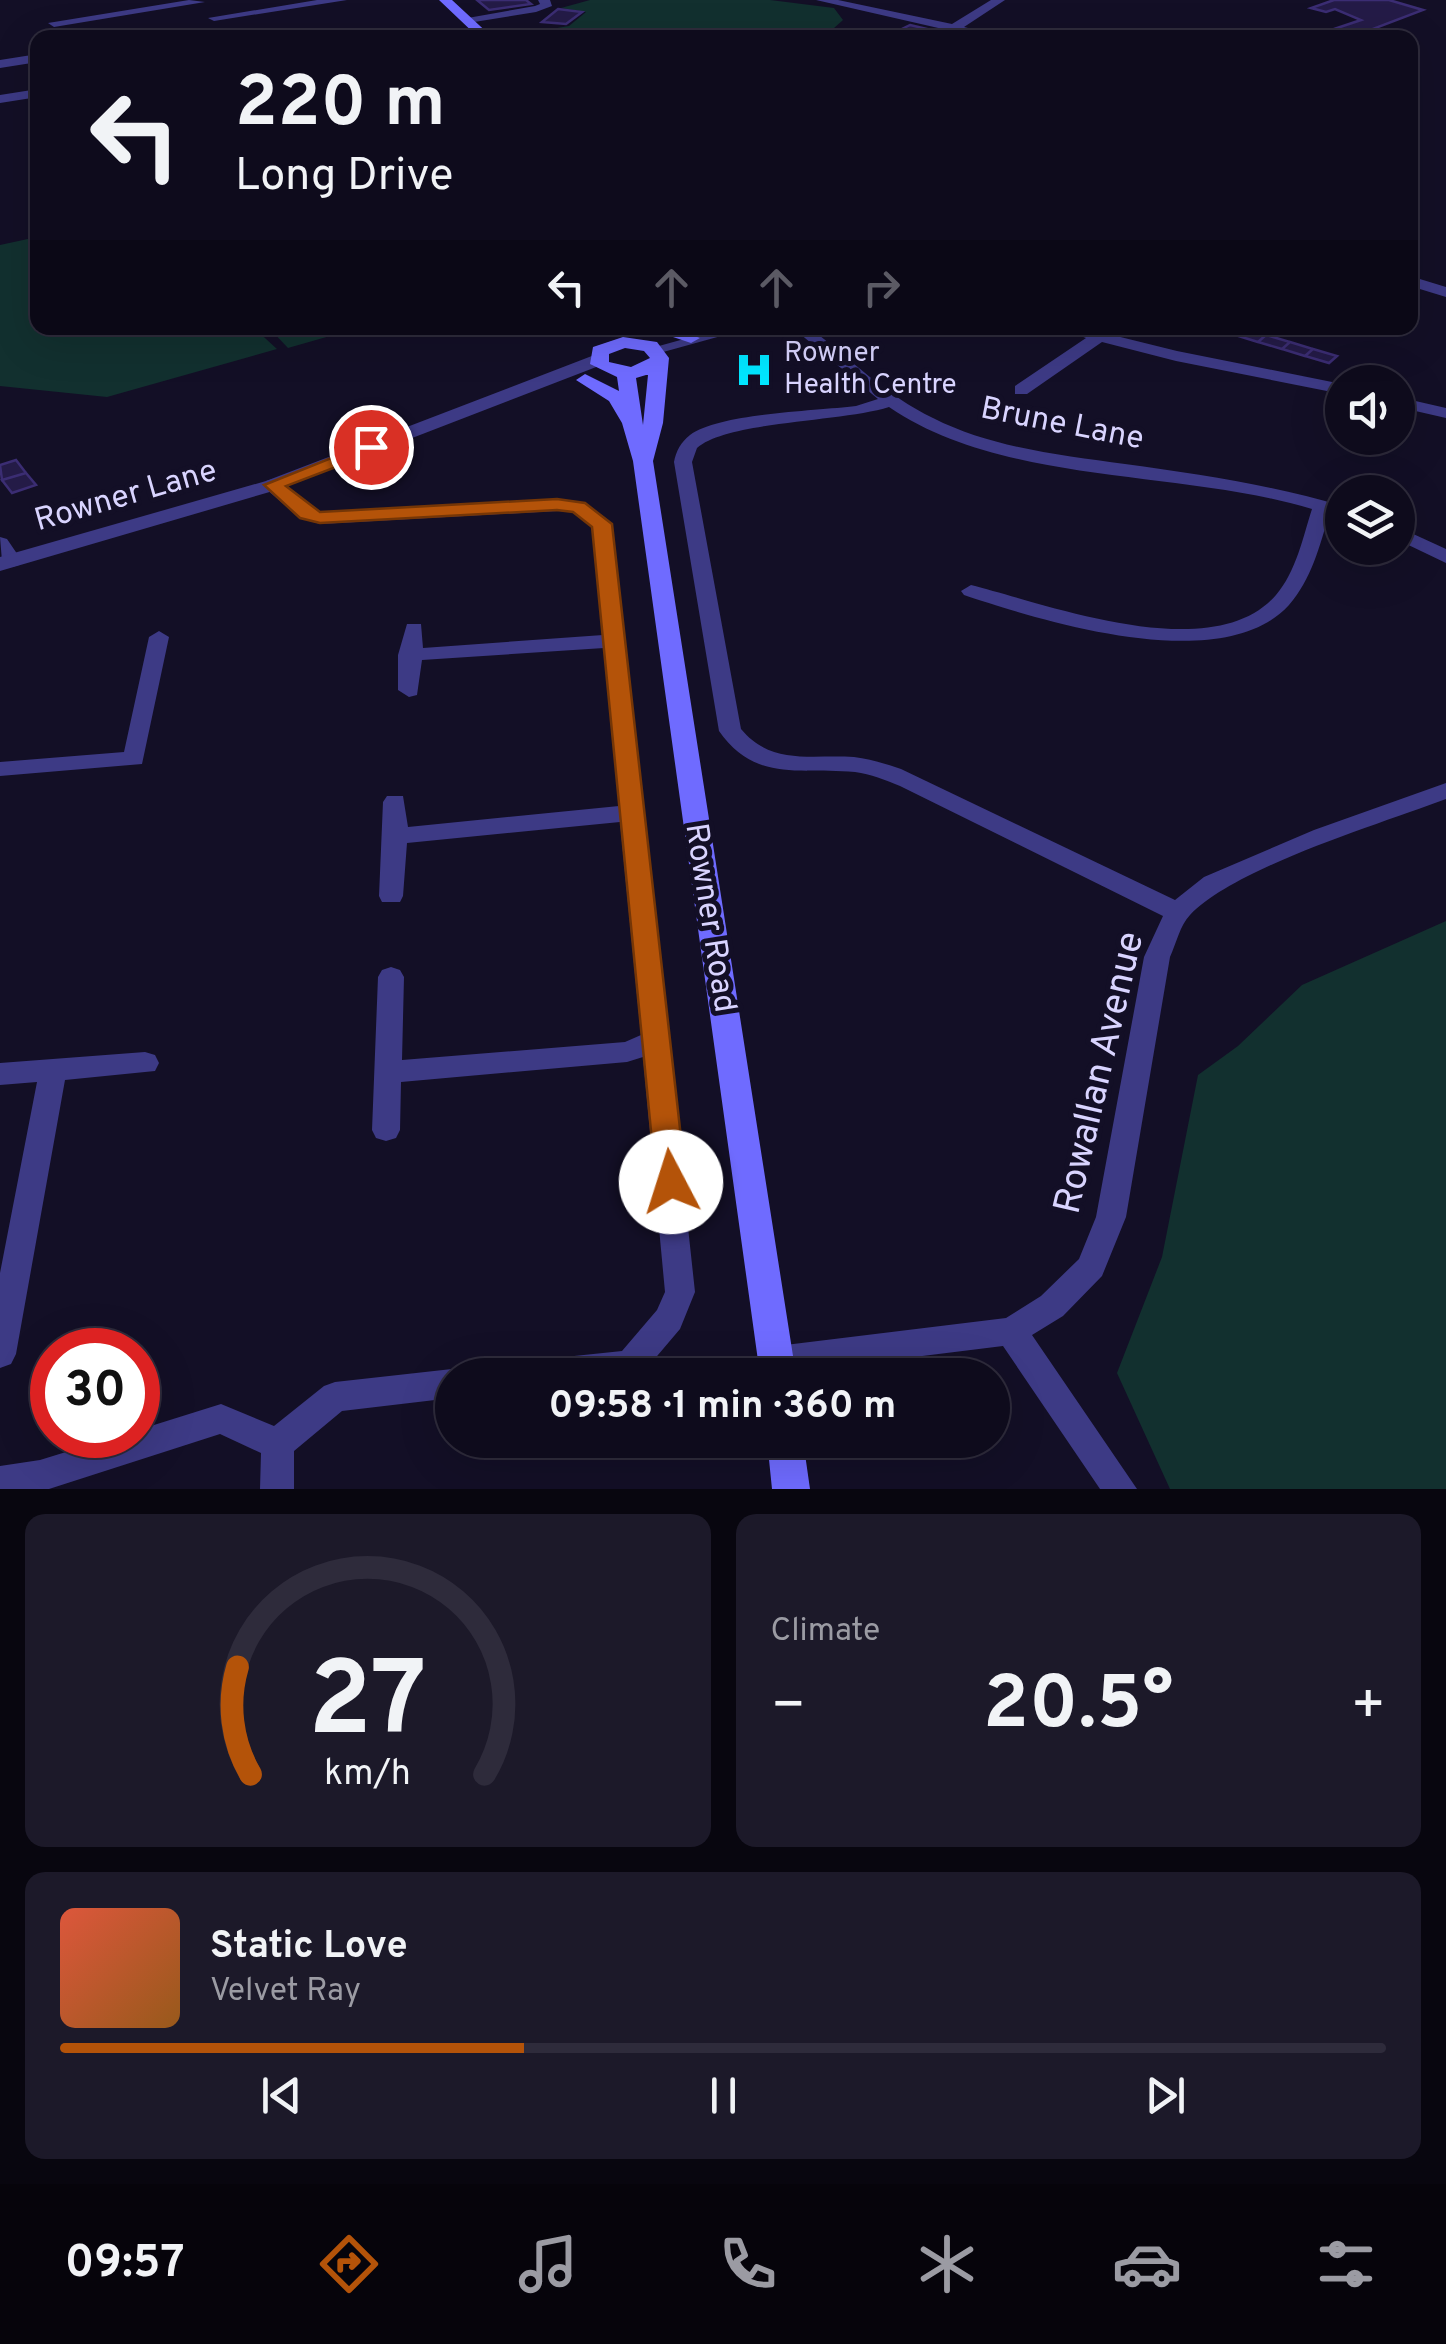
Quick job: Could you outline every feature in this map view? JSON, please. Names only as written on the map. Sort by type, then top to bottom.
[{"type":"main road","points":[[445,0],[479,30]]},
{"type":"main road","points":[[623,335],[657,356],[645,370],[623,372],[604,368],[597,360],[600,351],[623,335]]},
{"type":"main road","points":[[680,335],[691,338]]},
{"type":"main road","name":"Rowner Road","points":[[643,462],[653,424],[657,356]]},
{"type":"main road","name":"Rowner Road","points":[[623,372],[643,462],[777,1358]]},
{"type":"main road","points":[[586,380],[616,397],[632,423]]},
{"type":"main road","points":[[787,1458],[791,1489]]},
{"type":"street","points":[[54,24],[117,20],[198,1],[216,23],[341,0]]},
{"type":"street","points":[[468,19],[536,10],[546,6],[544,0]]},
{"type":"street","points":[[822,0],[851,2],[972,30]]},
{"type":"street","points":[[957,26],[1000,0]]},
{"type":"street","points":[[0,64],[30,59]]},
{"type":"street","points":[[0,99],[30,94]]},
{"type":"street","points":[[1418,283],[1446,292]]},
{"type":"street","points":[[657,356],[691,338],[706,335]]},
{"type":"street","name":"Brune Lane","points":[[809,335],[891,401],[941,430],[1002,449],[1261,490],[1325,507]]},
{"type":"street","points":[[1088,335],[1325,385]]},
{"type":"street","points":[[1021,390],[1097,338]]},
{"type":"street","name":"Rowner Lane","points":[[4,556],[273,485],[597,360]]},
{"type":"street","name":"Rowner Lane","points":[[492,399],[623,372]]},
{"type":"street","points":[[891,401],[816,418],[718,428],[698,436],[685,448],[683,462],[730,731],[740,746],[760,760],[780,765],[840,762],[876,769],[925,788],[1177,912]]},
{"type":"street","points":[[1415,406],[1446,413]]},
{"type":"street","points":[[273,485],[307,514],[320,518],[557,505],[578,507],[602,524],[658,1040],[680,1292],[669,1318],[636,1358]]},
{"type":"street","points":[[970,591],[1049,616],[1159,634],[1228,630],[1276,607],[1325,523]]},
{"type":"street","points":[[1415,542],[1446,557]]},
{"type":"street","points":[[408,690],[408,655],[414,628]]},
{"type":"street","points":[[0,769],[134,759],[159,637]]},
{"type":"street","points":[[408,655],[613,641]]},
{"type":"street","name":"Rowallan Avenue","points":[[843,1358],[1011,1332],[1052,1306],[1092,1267],[1112,1217],[1157,957],[1177,912],[1213,883],[1322,836],[1446,791]]},
{"type":"street","points":[[391,896],[396,836],[394,802]]},
{"type":"street","points":[[396,836],[633,812]]},
{"type":"street","points":[[386,1130],[391,978]]},
{"type":"street","points":[[389,1072],[628,1052],[658,1040]]},
{"type":"street","points":[[0,1074],[145,1063]]},
{"type":"street","points":[[0,1354],[54,1072]]},
{"type":"street","points":[[1011,1332],[1120,1489]]},
{"type":"street","points":[[277,1489],[278,1444],[334,1397],[435,1386]]},
{"type":"street","points":[[0,1482],[40,1476],[222,1419],[278,1444]]},
{"type":"green space","points":[[590,0],[770,0],[834,8],[843,20],[832,30],[552,30],[569,26],[586,12],[561,8]]},
{"type":"green space","points":[[30,239],[30,335],[262,335],[277,349],[107,397],[0,386],[0,245]]},
{"type":"green space","points":[[276,335],[334,335],[288,348]]},
{"type":"green space","points":[[1446,921],[1446,1489],[1170,1489],[1117,1373],[1162,1257],[1198,1075],[1238,1046],[1302,985]]},
{"type":"building","points":[[477,0],[526,0],[531,4],[489,10]]},
{"type":"building","points":[[1334,0],[1389,0],[1423,10],[1370,30],[1331,30],[1361,20],[1335,9],[1326,12],[1311,8]]},
{"type":"building","points":[[558,9],[582,12],[566,24],[542,22]]},
{"type":"building","points":[[910,25],[931,30],[900,30]]},
{"type":"building","points":[[1235,335],[1266,335],[1258,342]]},
{"type":"building","points":[[1266,335],[1290,342],[1282,349],[1258,342]]},
{"type":"building","points":[[1290,342],[1313,349],[1305,356],[1282,349]]},
{"type":"building","points":[[1313,349],[1337,356],[1329,363],[1305,356]]},
{"type":"building","points":[[16,460],[26,473],[2,480],[0,465]]},
{"type":"building","points":[[26,473],[36,485],[12,493],[2,480]]},
{"type":"place","name":"Rowner Health Centre","points":[[754,370]]},
{"type":"route","points":[[371,447],[273,485],[307,514],[320,518],[557,505],[578,507],[602,524],[671,1182]]}]
